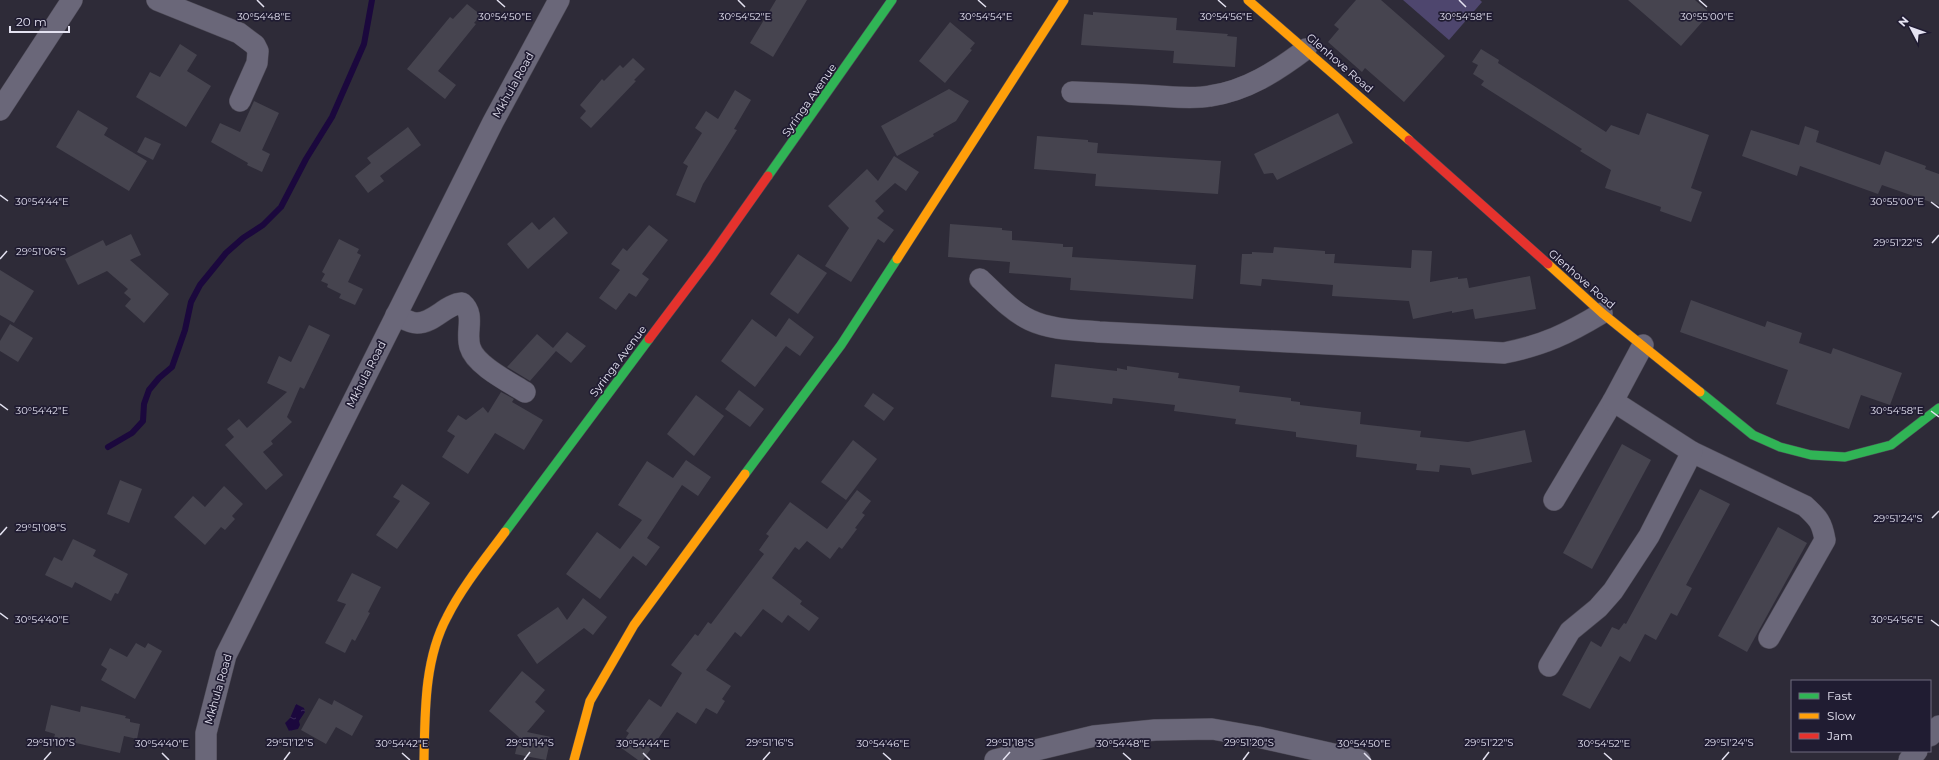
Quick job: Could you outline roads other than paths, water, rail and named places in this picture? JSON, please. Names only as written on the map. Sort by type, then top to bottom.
[{"type":"street","points":[[0,110],[72,0]]},
{"type":"street","points":[[157,0],[239,34],[255,45],[258,51],[257,63],[240,101]]},
{"type":"street","name":"Mkhula Road","points":[[206,760],[206,733],[226,656],[396,315],[438,236],[493,122],[559,0]]},
{"type":"street","name":"Syringa Avenue","points":[[424,760],[426,704],[434,651],[446,618],[462,591],[525,504],[710,258],[892,0]]},
{"type":"street","points":[[574,760],[590,701],[634,625],[841,345],[1064,0]]},
{"type":"street","name":"Glenhove Road","points":[[1248,0],[1354,90],[1602,313],[1753,435],[1780,448],[1811,455],[1845,457],[1891,445],[1939,408]]},
{"type":"street","points":[[1072,92],[1210,96],[1234,90],[1259,80],[1280,68],[1306,49]]},
{"type":"street","points":[[980,279],[1010,306],[1030,320],[1054,328],[1099,332],[1504,353],[1532,347],[1567,334],[1602,313]]},
{"type":"street","points":[[396,315],[417,323],[425,321],[454,304],[462,303],[468,308],[470,314],[469,346],[474,356],[503,379],[525,392]]},
{"type":"street","points":[[1554,500],[1612,402],[1643,345]]},
{"type":"street","points":[[1612,402],[1692,452],[1805,506],[1816,516],[1823,526],[1825,540],[1769,638]]},
{"type":"street","points":[[1549,666],[1570,631],[1598,608],[1613,591],[1649,536],[1692,452]]},
{"type":"street","points":[[1931,735],[1939,726]]},
{"type":"street","points":[[995,760],[1094,736],[1155,730],[1212,729],[1258,737],[1360,760]]},
{"type":"street","points":[[1909,760],[1916,752]]},
{"type":"water","points":[[296,704],[304,708],[305,712],[299,721],[300,725],[298,729],[289,731],[285,723],[290,718]]},
{"type":"waterway","points":[[108,447],[132,433],[143,421],[144,404],[149,390],[159,378],[172,367],[185,330],[191,302],[200,285],[226,253],[243,238],[263,225],[281,207],[306,159],[332,117],[364,44],[372,0]]}]
